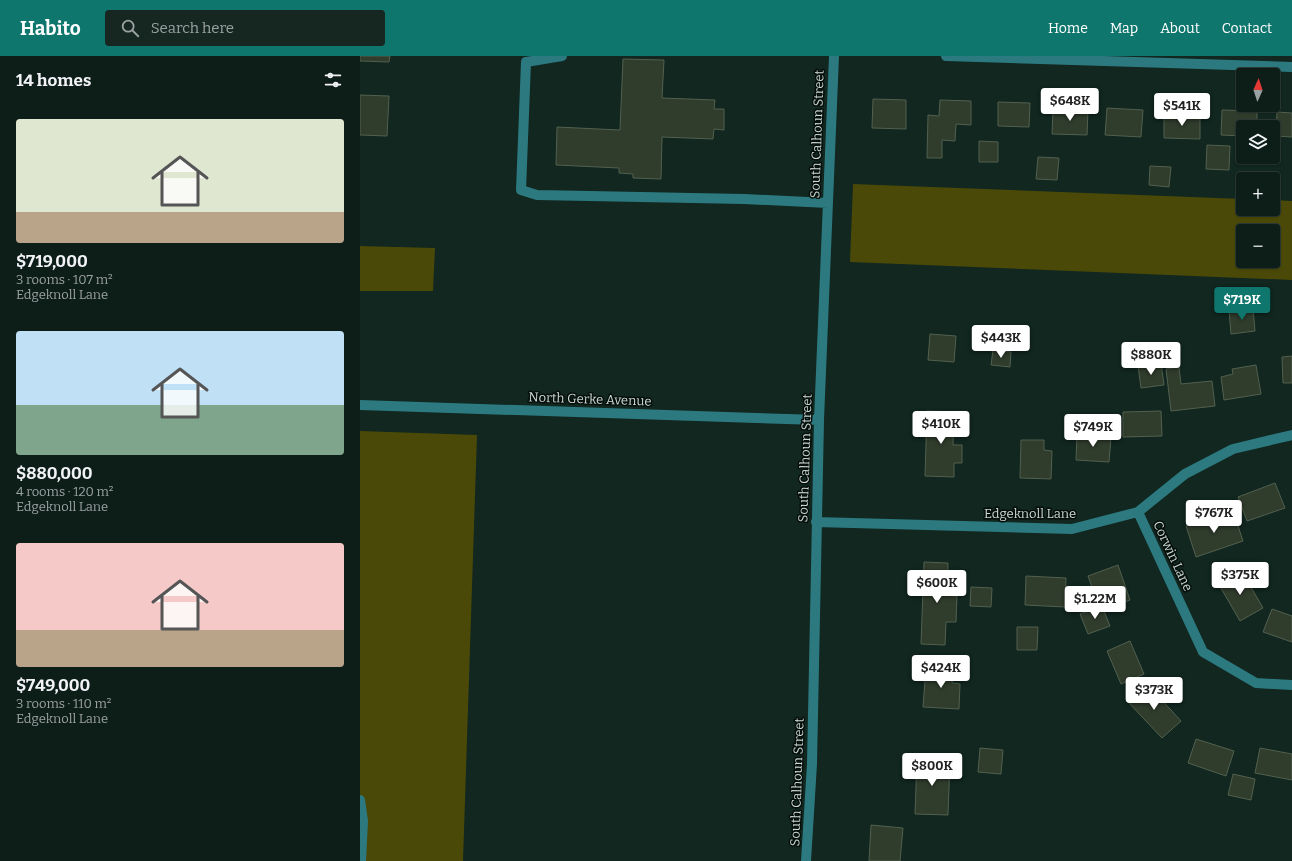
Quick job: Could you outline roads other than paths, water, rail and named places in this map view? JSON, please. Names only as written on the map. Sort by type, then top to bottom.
[{"type":"street","points":[[562,56],[526,62],[521,190],[537,195],[744,199],[828,203]]},
{"type":"street","name":"South Calhoun Street","points":[[806,861],[812,764],[819,420],[834,56]]},
{"type":"street","points":[[946,56],[1292,67]]},
{"type":"street","name":"North Gerke Avenue","points":[[360,405],[819,420]]},
{"type":"street","name":"Edgeknoll Lane","points":[[816,522],[1072,529],[1138,512],[1185,474],[1233,449],[1292,435]]},
{"type":"street","name":"Corwin Lane","points":[[1138,512],[1203,652],[1256,684],[1292,685]]},
{"type":"street","points":[[360,800],[363,821],[361,861]]}]
